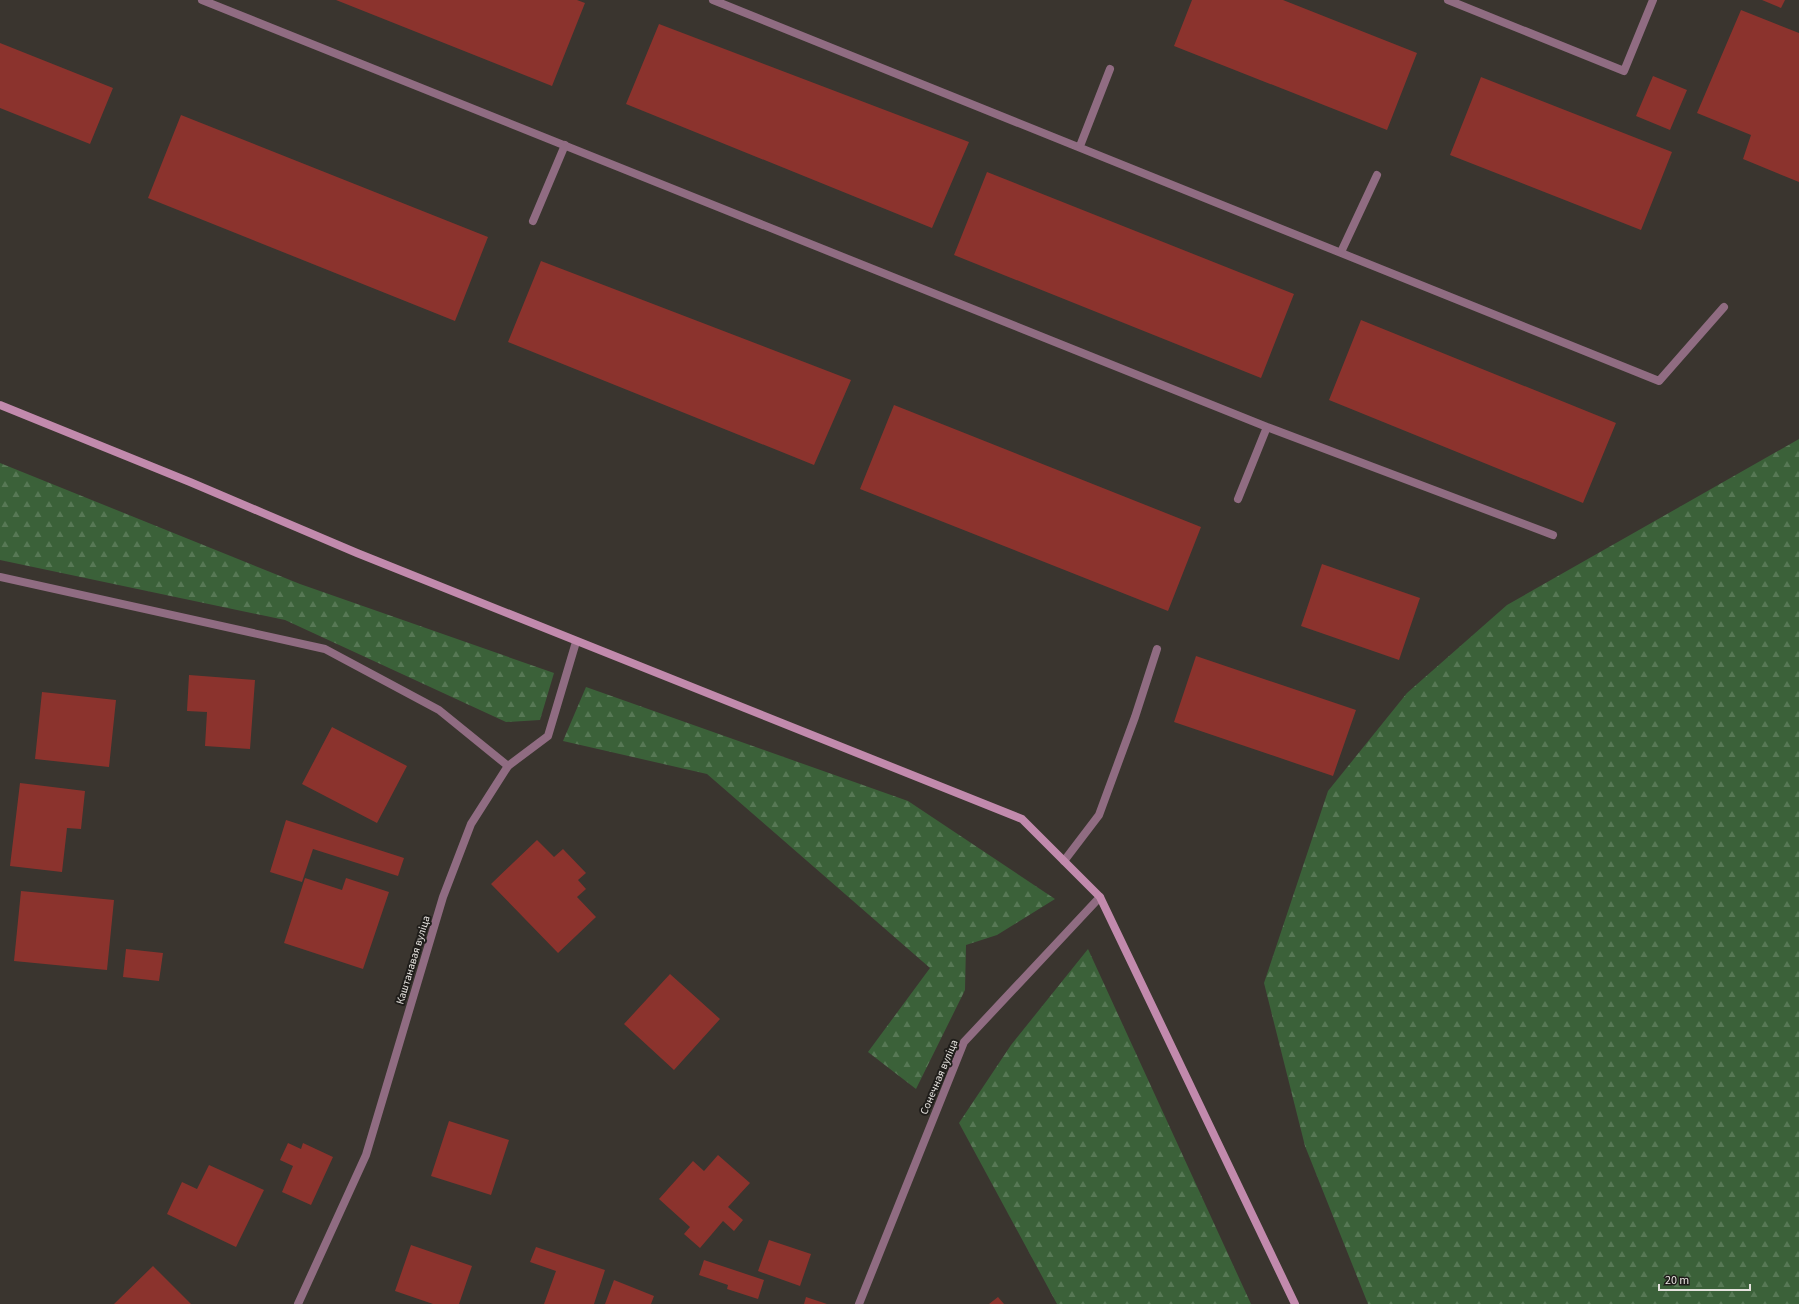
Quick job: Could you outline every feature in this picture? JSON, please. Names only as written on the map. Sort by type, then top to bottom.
[{"type":"main road","points":[[0,405],[576,642],[1022,819],[1100,897],[1295,1304]]},
{"type":"street","points":[[202,0],[1267,427],[1553,535]]},
{"type":"street","points":[[713,0],[1080,146],[1659,381],[1724,307]]},
{"type":"street","points":[[1448,0],[1624,71],[1653,0]]},
{"type":"street","points":[[1080,146],[1110,69]]},
{"type":"street","points":[[533,221],[565,145]]},
{"type":"street","points":[[1341,252],[1377,175]]},
{"type":"street","points":[[1238,499],[1267,427]]},
{"type":"street","points":[[0,577],[325,649],[439,710],[508,766]]},
{"type":"street","name":"Каштанавая вуліца","points":[[298,1304],[366,1155],[443,897],[471,824],[508,766],[548,736],[576,642]]},
{"type":"street","points":[[1064,861],[1099,815],[1135,717],[1157,649]]},
{"type":"street","name":"Сонечная вуліца","points":[[859,1304],[964,1042],[1100,897]]},
{"type":"green space","points":[[1799,439],[1799,1304],[1368,1304],[1305,1146],[1264,983],[1328,791],[1407,693],[1507,605]]},
{"type":"green space","points":[[0,463],[300,584],[554,673],[540,720],[506,722],[285,620],[0,560]]},
{"type":"green space","points":[[586,687],[908,801],[1055,899],[997,935],[966,945],[965,990],[916,1089],[868,1052],[930,968],[707,774],[563,741]]},
{"type":"green space","points":[[1088,949],[1251,1304],[1057,1304],[959,1123],[1011,1045]]},
{"type":"building","points":[[336,0],[577,0],[585,3],[552,86]]},
{"type":"building","points":[[1192,0],[1283,0],[1417,53],[1387,130],[1174,46]]},
{"type":"building","points":[[1762,0],[1785,0],[1781,8]]},
{"type":"building","points":[[1741,10],[1799,33],[1799,182],[1743,159],[1751,135],[1697,113]]},
{"type":"building","points":[[659,24],[969,142],[932,228],[626,104]]},
{"type":"building","points":[[0,43],[113,88],[90,144],[0,108]]},
{"type":"building","points":[[1653,76],[1687,90],[1670,130],[1636,116]]},
{"type":"building","points":[[1481,77],[1672,152],[1641,230],[1450,155]]},
{"type":"building","points":[[181,115],[488,237],[455,321],[148,198]]},
{"type":"building","points":[[987,172],[1294,294],[1261,378],[954,255]]},
{"type":"building","points":[[541,261],[851,380],[814,465],[508,342]]},
{"type":"building","points":[[1361,320],[1616,423],[1583,503],[1329,400]]},
{"type":"building","points":[[894,405],[1201,527],[1168,611],[860,489]]},
{"type":"building","points":[[1322,564],[1420,598],[1399,660],[1301,626]]},
{"type":"building","points":[[1196,656],[1356,710],[1333,776],[1174,722]]},
{"type":"building","points":[[189,675],[255,680],[250,749],[205,746],[207,712],[187,711]]},
{"type":"building","points":[[42,692],[116,700],[109,767],[35,759]]},
{"type":"building","points":[[332,727],[407,766],[377,823],[302,784]]},
{"type":"building","points":[[20,783],[85,791],[81,829],[67,828],[62,872],[10,866]]},
{"type":"building","points":[[286,820],[404,858],[398,876],[313,849],[302,882],[270,872]]},
{"type":"building","points":[[537,840],[554,857],[563,849],[586,873],[578,880],[586,889],[577,897],[596,917],[558,953],[491,884]]},
{"type":"building","points":[[305,878],[342,890],[346,878],[389,892],[363,969],[284,943]]},
{"type":"building","points":[[21,891],[114,900],[107,970],[14,961]]},
{"type":"building","points":[[126,949],[163,953],[159,981],[123,977]]},
{"type":"building","points":[[670,974],[720,1019],[674,1070],[624,1024]]},
{"type":"building","points":[[449,1121],[509,1140],[491,1195],[431,1176]]},
{"type":"building","points":[[288,1143],[301,1149],[303,1143],[333,1157],[311,1205],[282,1192],[293,1166],[280,1160]]},
{"type":"building","points":[[718,1155],[750,1183],[728,1207],[743,1220],[734,1231],[723,1221],[700,1248],[684,1234],[690,1227],[659,1199],[693,1161],[704,1171]]},
{"type":"building","points":[[209,1165],[264,1190],[236,1247],[167,1214],[182,1182],[197,1189]]},
{"type":"building","points":[[769,1240],[811,1254],[800,1286],[758,1271]]},
{"type":"building","points":[[411,1245],[472,1266],[459,1304],[433,1304],[395,1291]]},
{"type":"building","points":[[536,1247],[605,1270],[594,1304],[544,1304],[556,1271],[530,1262]]},
{"type":"building","points":[[704,1260],[764,1280],[758,1299],[727,1289],[728,1285],[699,1275]]},
{"type":"building","points":[[153,1266],[191,1304],[114,1304]]},
{"type":"building","points":[[614,1280],[654,1296],[651,1304],[605,1304]]},
{"type":"building","points":[[806,1297],[827,1304],[804,1304]]},
{"type":"building","points":[[998,1297],[1004,1304],[989,1304]]}]
